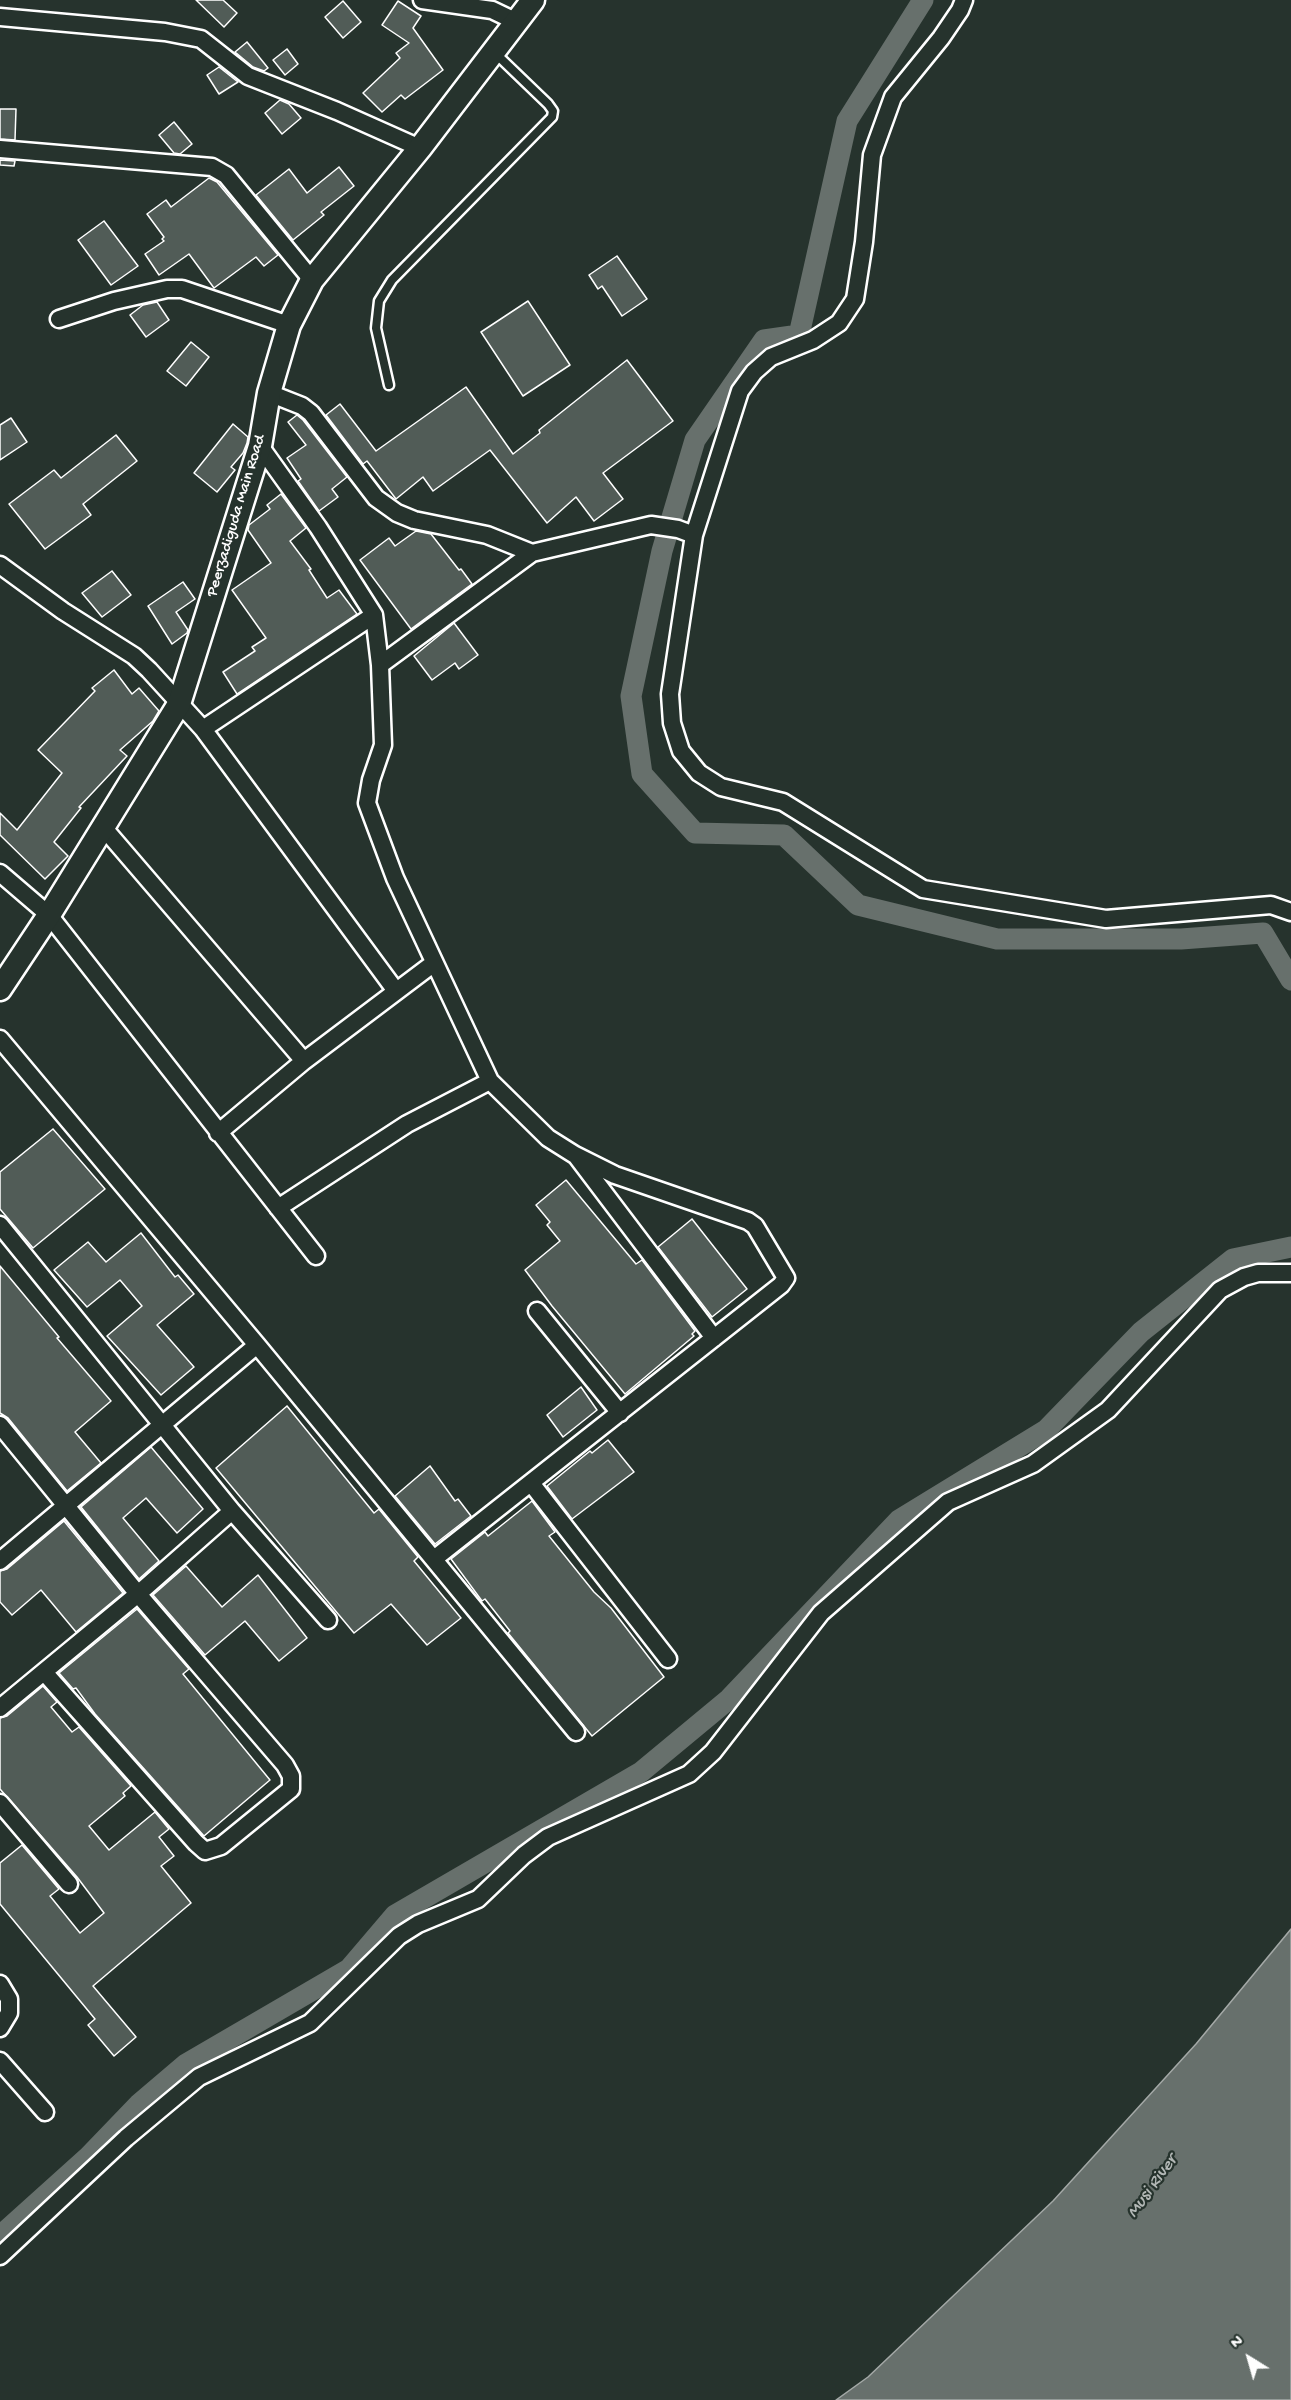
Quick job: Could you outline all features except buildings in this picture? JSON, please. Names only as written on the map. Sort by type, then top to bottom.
[{"type":"street","points":[[422,0],[492,10],[517,22]]},
{"type":"street","name":"Peerzadiguda Main Road","points":[[0,989],[49,915],[179,704],[261,446],[269,393],[289,324],[312,280],[420,148],[532,0]]},
{"type":"street","points":[[964,0],[941,38],[893,97],[872,155],[864,242],[855,299],[839,323],[813,340],[771,357],[754,372],[740,391],[694,535],[670,694],[672,723],[681,751],[699,773],[721,787],[783,802],[923,889],[1106,919],[1271,905],[1291,912]]},
{"type":"street","points":[[0,17],[165,32],[201,39],[248,76],[338,111],[420,148]]},
{"type":"street","points":[[0,149],[212,167],[226,176],[312,280]]},
{"type":"street","points":[[59,319],[114,301],[167,289],[182,289],[289,324]]},
{"type":"street","points":[[269,393],[302,406],[311,413],[376,498],[397,513],[414,520],[487,535],[532,553]]},
{"type":"street","points":[[261,446],[318,527],[374,615],[380,664],[383,745],[367,803],[395,878],[490,1081],[548,1138],[575,1155],[615,1175],[741,1218],[755,1226],[786,1278],[781,1285],[434,1559]]},
{"type":"street","points":[[380,664],[532,553],[651,525],[678,529],[694,535]]},
{"type":"street","points":[[0,565],[63,611],[134,656],[203,729],[396,991]]},
{"type":"street","points":[[203,729],[374,615]]},
{"type":"street","points":[[103,827],[304,1061]]},
{"type":"street","points":[[0,873],[49,915],[316,1256]]},
{"type":"street","points":[[218,1133],[304,1061],[434,963]]},
{"type":"street","points":[[0,1039],[257,1345],[576,1732]]},
{"type":"street","points":[[278,1208],[407,1124],[490,1081]]},
{"type":"street","points":[[575,1155],[714,1338]]},
{"type":"street","points":[[0,1225],[232,1511],[327,1620]]},
{"type":"street","points":[[0,2256],[126,2138],[199,2077],[310,2023],[399,1936],[418,1924],[478,1899],[524,1855],[548,1837],[689,1774],[713,1752],[821,1612],[948,1502],[1033,1464],[1108,1410],[1220,1290],[1251,1275],[1291,1273]]},
{"type":"street","points":[[537,1311],[620,1413]]},
{"type":"street","points":[[0,1561],[257,1345]]},
{"type":"street","points":[[0,1425],[138,1594],[285,1765],[291,1776],[291,1789],[221,1846],[206,1851],[196,1843],[44,1672]]},
{"type":"street","points":[[531,1483],[668,1659]]},
{"type":"street","points":[[0,1708],[138,1594],[232,1511]]},
{"type":"street","points":[[0,1803],[69,1884]]},
{"type":"street","points":[[0,1984],[9,1998],[9,2013],[0,2028]]},
{"type":"street","points":[[0,2061],[45,2112]]},
{"type":"lane","points":[[389,385],[375,328],[379,301],[392,280],[552,117],[553,111],[548,104],[494,52]]},
{"type":"water","name":"Musi River","points":[[1291,1929],[1291,2400],[836,2400],[868,2377],[1053,2201],[1196,2044]]},
{"type":"waterway","points":[[923,0],[847,121],[799,335],[764,340],[695,440],[662,551],[631,696],[642,774],[695,833],[784,835],[858,905],[997,939],[1181,939],[1263,933],[1291,980]]},
{"type":"waterway","points":[[0,2236],[89,2156],[139,2104],[186,2064],[349,1969],[395,1915],[641,1772],[729,1699],[899,1520],[1046,1430],[1141,1332],[1233,1259],[1291,1247]]}]
